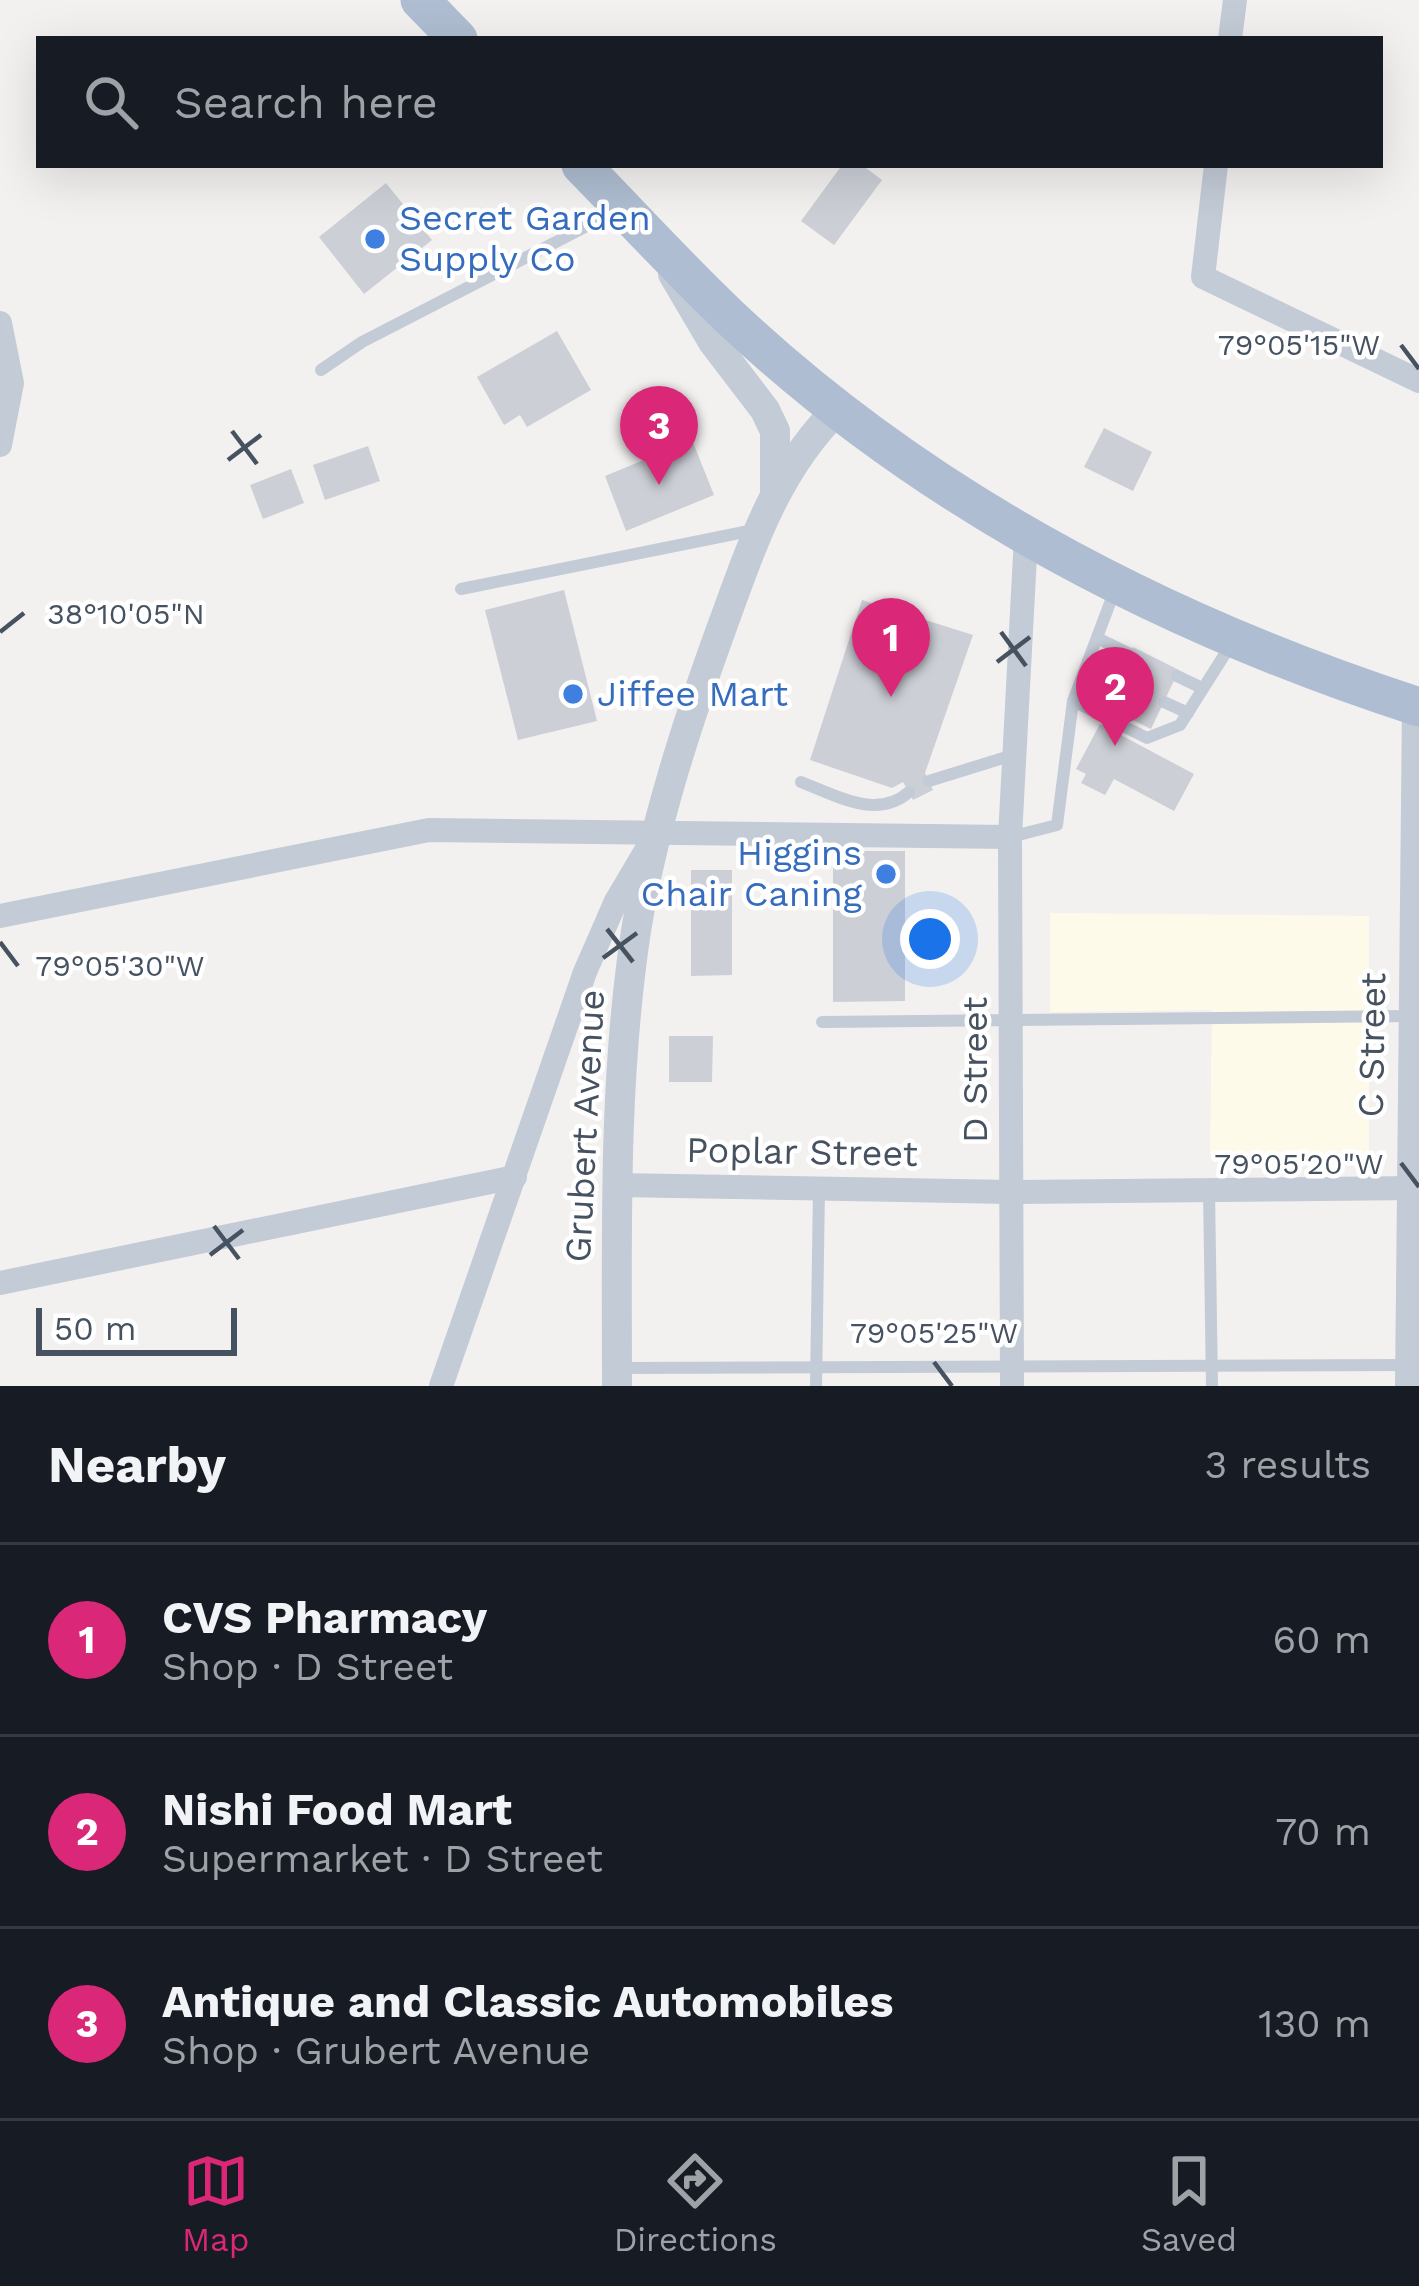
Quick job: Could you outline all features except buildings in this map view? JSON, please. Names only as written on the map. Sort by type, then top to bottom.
[{"type":"main road","points":[[420,0],[455,36]]},
{"type":"main road","points":[[584,168],[734,321],[838,409],[1026,538],[1233,641],[1416,706]]},
{"type":"street","points":[[1231,36],[1235,0]]},
{"type":"street","points":[[1216,168],[1203,277],[1419,381]]},
{"type":"street","points":[[652,237],[713,342],[765,410],[775,431],[775,489]]},
{"type":"street","points":[[0,323],[12,382],[0,445]]},
{"type":"street","name":"Grubert Avenue","points":[[617,1377],[616,1185],[630,980],[656,835],[775,489],[838,409]]},
{"type":"street","name":"D Street","points":[[1012,1376],[1010,837],[1026,538]]},
{"type":"street","name":"C Street","points":[[1411,1372],[1408,1016],[1416,706]]},
{"type":"street","points":[[0,916],[429,830],[1010,837]]},
{"type":"street","points":[[441,1386],[599,936],[656,835]]},
{"type":"street","points":[[0,1282],[515,1178]]},
{"type":"street","name":"Poplar Street","points":[[616,1185],[1011,1192],[1413,1188]]},
{"type":"lane","points":[[321,370],[362,342],[622,207]]},
{"type":"lane","points":[[461,589],[758,529]]},
{"type":"lane","points":[[1010,837],[1057,825],[1073,701],[1117,586]]},
{"type":"lane","points":[[1097,638],[1130,653]]},
{"type":"lane","points":[[1073,701],[1147,738],[1180,725],[1233,641]]},
{"type":"lane","points":[[1088,661],[1118,678]]},
{"type":"lane","points":[[1177,676],[1202,688]]},
{"type":"lane","points":[[1164,702],[1188,713]]},
{"type":"lane","points":[[928,781],[1014,754]]},
{"type":"lane","points":[[801,782],[872,807],[892,806],[909,791]]},
{"type":"lane","points":[[822,1022],[1408,1016]]},
{"type":"lane","points":[[816,1378],[819,1189]]},
{"type":"lane","points":[[1209,1190],[1212,1386]]},
{"type":"lane","points":[[617,1377],[1012,1376],[1212,1367],[1411,1372]]},
{"type":"shaded area","points":[[1050,913],[1369,916],[1369,1154],[1210,1154],[1212,1010],[1050,1012]]},
{"type":"place","name":"Secret Garden Supply Co","points":[[375,239]]},
{"type":"place","name":"Antique and Classic Automobiles","points":[[659,485]]},
{"type":"place","name":"Jiffee Mart","points":[[573,694]]},
{"type":"place","name":"CVS Pharmacy","points":[[891,697]]},
{"type":"place","name":"Nishi Food Mart","points":[[1115,746]]},
{"type":"place","name":"Higgins Chair Caning","points":[[886,874]]}]
